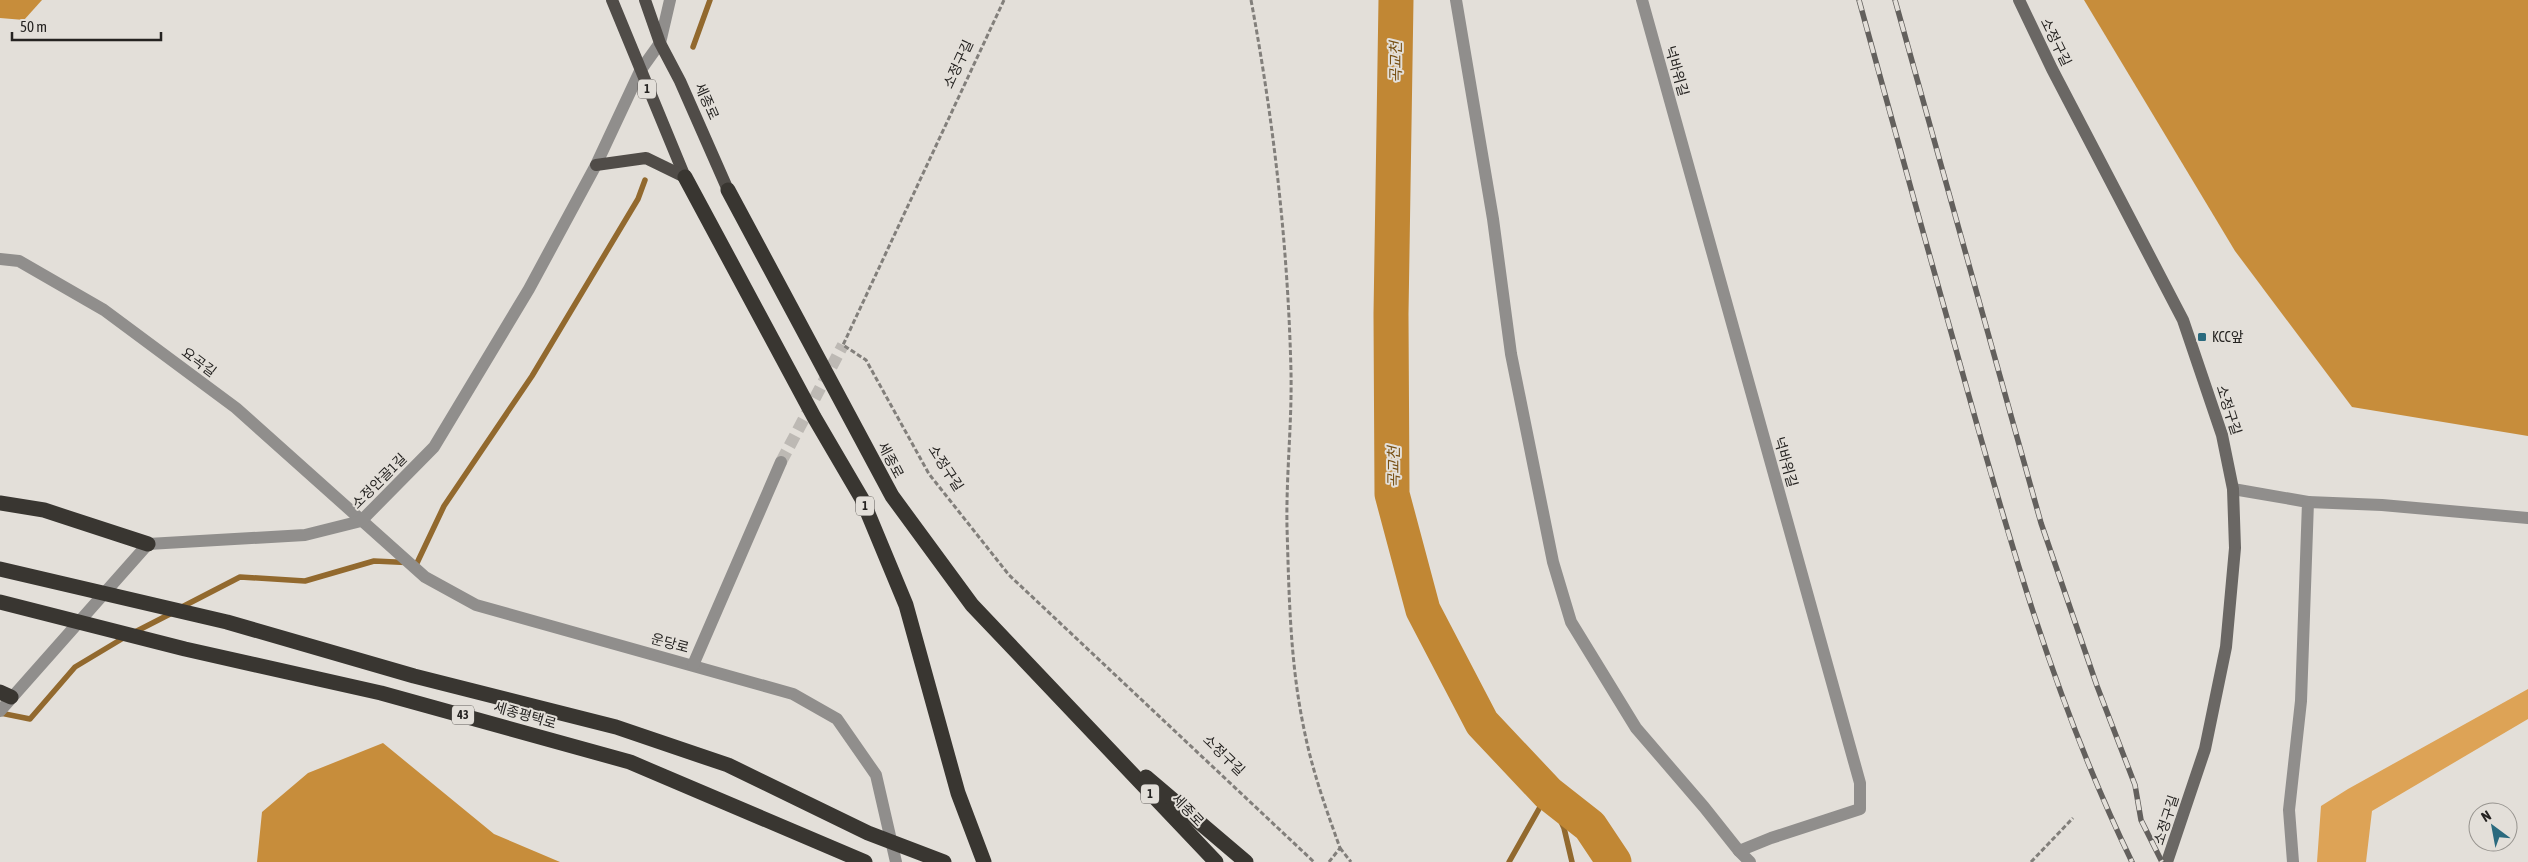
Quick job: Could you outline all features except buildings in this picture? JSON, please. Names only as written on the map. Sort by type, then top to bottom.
[{"type":"highway","name":"1","points":[[685,176],[809,409],[862,499],[906,605],[958,793],[984,862]]},
{"type":"highway","name":"세종로","points":[[728,190],[892,496],[972,605],[1216,862]]},
{"type":"highway","points":[[0,503],[44,510],[148,544]]},
{"type":"highway","name":"세종평택로","points":[[4,570],[227,622],[414,676],[616,727],[728,765],[868,833],[944,862]]},
{"type":"highway","name":"세종평택로","points":[[0,602],[185,649],[381,693],[518,729],[630,762],[865,862]]},
{"type":"highway","points":[[1083,724],[1246,862]]},
{"type":"main road","name":"1","points":[[612,0],[685,176]]},
{"type":"main road","name":"세종로","points":[[646,0],[660,43],[680,81],[728,190]]},
{"type":"main road","points":[[596,165],[646,158],[685,176]]},
{"type":"street","points":[[660,43],[670,0]]},
{"type":"street","points":[[1456,0],[1493,218],[1511,354],[1553,562],[1571,622],[1636,728],[1750,862]]},
{"type":"street","name":"넉바위길","points":[[1642,0],[1860,783],[1860,810],[1771,838],[1740,851]]},
{"type":"street","name":"소정구길","points":[[2019,0],[2052,69],[2183,320],[2222,435],[2233,488],[2234,548],[2226,647],[2205,749],[2169,857]]},
{"type":"street","name":"소정안골1길","points":[[148,544],[305,535],[361,521],[434,447],[529,289],[596,165],[640,71],[660,43]]},
{"type":"street","name":"요곡길","points":[[0,259],[19,261],[104,310],[236,408],[361,521]]},
{"type":"street","points":[[693,665],[780,462]]},
{"type":"street","points":[[2233,488],[2308,502],[2382,505],[2528,518]]},
{"type":"street","points":[[2293,862],[2289,810],[2301,701],[2308,502]]},
{"type":"street","name":"운당로","points":[[361,521],[425,577],[476,605],[793,694],[837,719],[876,775],[896,862]]},
{"type":"street","points":[[0,711],[6,695],[148,544]]},
{"type":"path","name":"소정구길","points":[[1004,0],[843,345],[866,360],[929,474],[1009,575],[1314,862]]},
{"type":"path","points":[[1251,0],[1267,84],[1285,241],[1291,373],[1287,525],[1291,627],[1304,728],[1318,784],[1340,848],[1351,862]]},
{"type":"path","points":[[2032,862],[2073,818]]},
{"type":"path","points":[[1329,862],[1340,848]]},
{"type":"shaded area","points":[[0,0],[42,0],[24,20],[0,18]]},
{"type":"shaded area","points":[[2084,0],[2528,0],[2528,436],[2352,407],[2235,251]]},
{"type":"shaded area","points":[[2528,689],[2528,719],[2372,811],[2366,862],[2317,862],[2321,806],[2348,789]]},
{"type":"shaded area","points":[[383,743],[494,834],[560,862],[257,862],[262,812],[308,773]]},
{"type":"waterway","points":[[693,47],[710,0]]},
{"type":"waterway","name":"곡교천","points":[[1396,0],[1391,314],[1392,494],[1423,610],[1482,723],[1548,793],[1590,826],[1614,862]]},
{"type":"waterway","points":[[180,608],[240,577],[305,581],[374,561],[417,563],[444,506],[532,376],[638,199],[645,180]]},
{"type":"waterway","points":[[133,633],[172,613]]},
{"type":"waterway","points":[[0,713],[30,719],[75,667],[125,637]]},
{"type":"waterway","points":[[1548,793],[1564,828],[1572,862]]},
{"type":"waterway","points":[[1509,862],[1548,793]]},
{"type":"tunnel","points":[[781,462],[843,345]]},
{"type":"railway","points":[[1859,0],[2015,554],[2056,679],[2079,741],[2104,802],[2132,862]]},
{"type":"railway","points":[[1895,0],[2041,523],[2097,686],[2135,785],[2141,820],[2162,862]]},
{"type":"place","name":"KCC앞","points":[[2202,337]]}]
